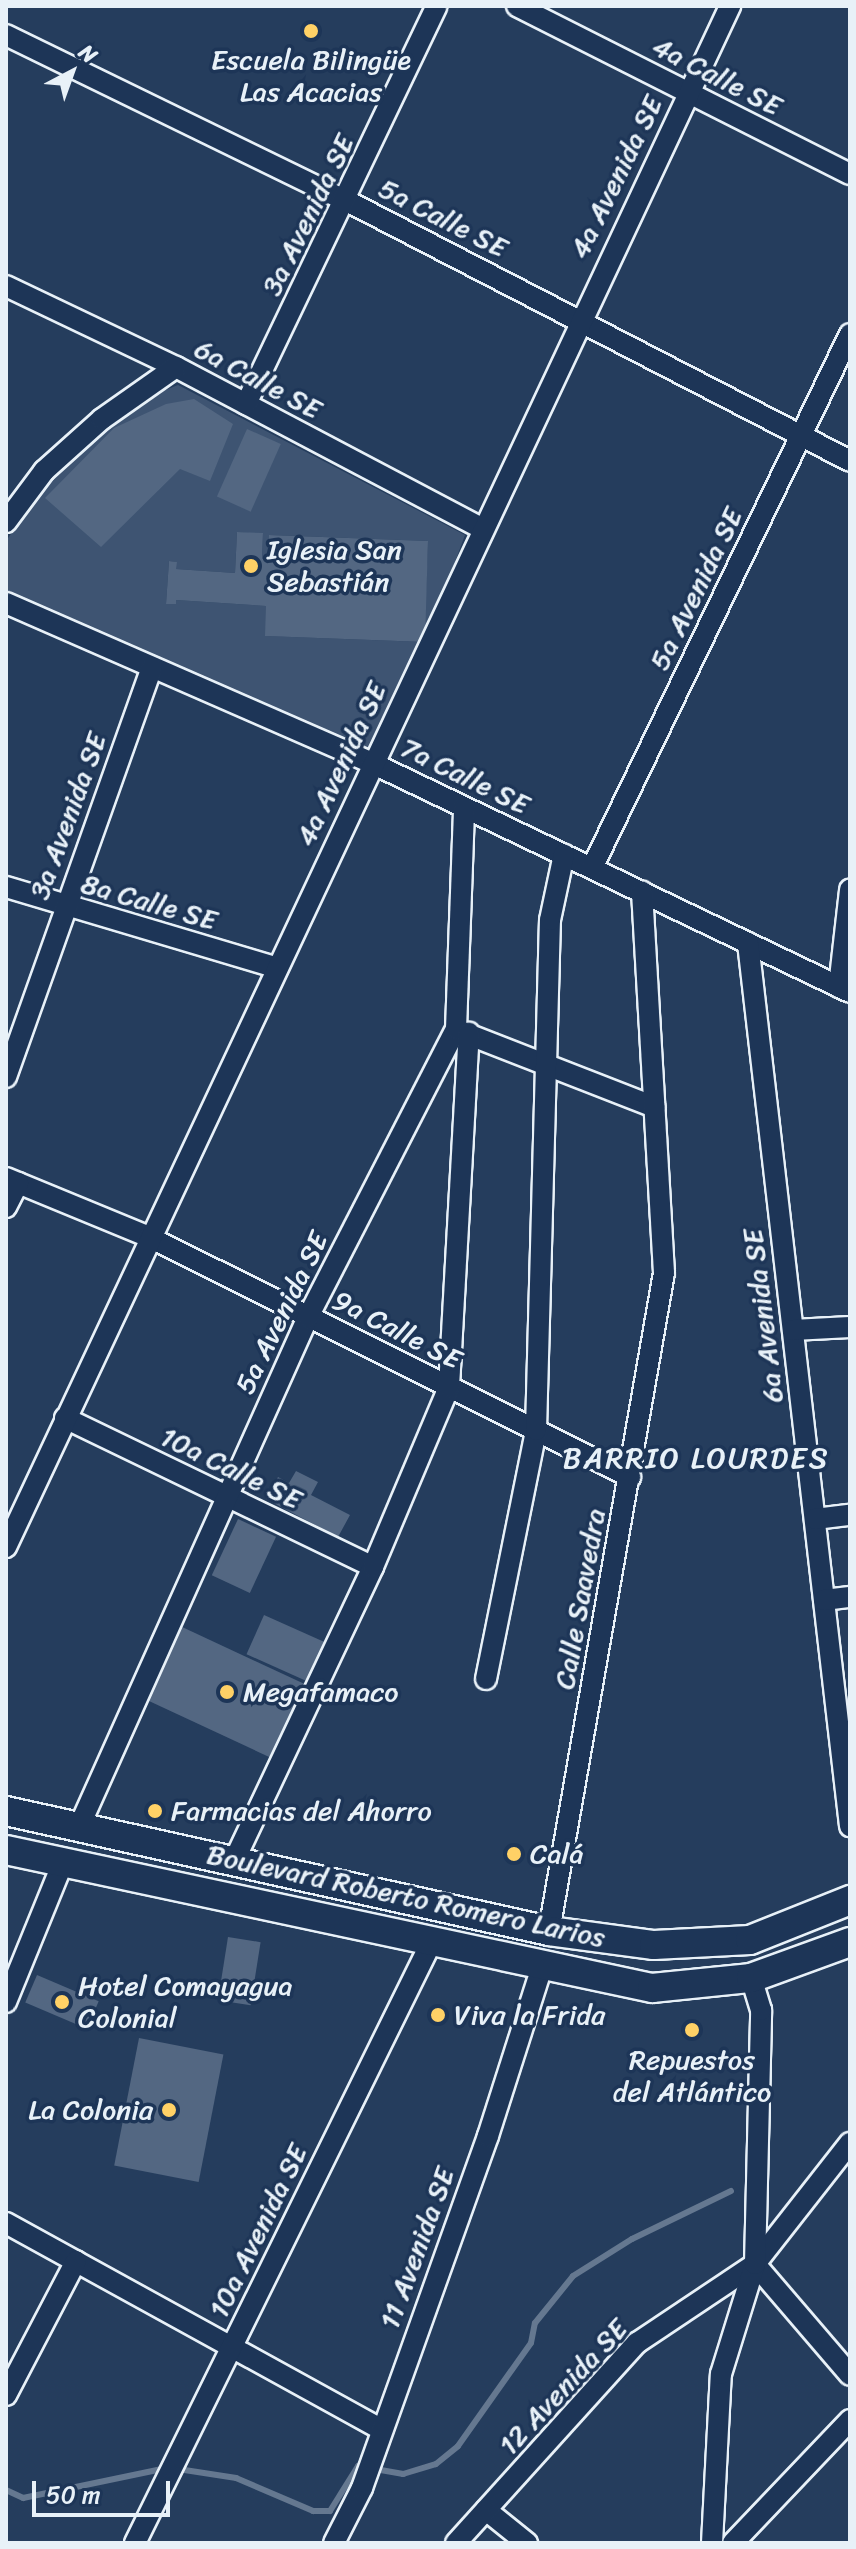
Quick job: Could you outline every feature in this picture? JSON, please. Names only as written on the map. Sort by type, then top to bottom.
[{"type":"main road","name":"Boulevard Roberto Romero Larios","points":[[6,1811],[549,1931],[654,1945],[750,1940],[850,1900]]},
{"type":"main road","name":"Boulevard Roberto Romero Larios","points":[[6,1850],[542,1967],[652,1988],[751,1978],[850,1942]]},
{"type":"street","name":"3a Avenida SE","points":[[246,404],[347,201],[437,6]]},
{"type":"street","name":"4a Calle SE","points":[[517,6],[850,174]]},
{"type":"street","name":"4a Avenida SE","points":[[6,1547],[579,318],[730,6]]},
{"type":"street","name":"5a Calle SE","points":[[6,35],[579,318],[850,461]]},
{"type":"street","name":"6a Calle SE","points":[[6,286],[176,367],[481,528]]},
{"type":"street","name":"5a Avenida SE","points":[[592,868],[850,334]]},
{"type":"street","points":[[6,522],[44,471],[102,419],[176,367]]},
{"type":"street","name":"7a Calle SE","points":[[6,603],[372,763],[844,990]]},
{"type":"street","name":"3a Avenida SE","points":[[6,1077],[64,906],[152,667]]},
{"type":"street","name":"5a Avenida SE","points":[[79,1827],[308,1317],[462,1031],[464,808]]},
{"type":"street","points":[[486,1679],[536,1430],[550,920],[564,854]]},
{"type":"street","name":"8a Calle SE","points":[[6,887],[277,968]]},
{"type":"street","points":[[844,990],[850,890]]},
{"type":"street","name":"Calle Saavedra","points":[[549,1931],[664,1273],[642,892]]},
{"type":"street","name":"6a Avenida SE","points":[[748,943],[850,1826]]},
{"type":"street","points":[[234,1861],[373,1567],[449,1387],[462,1031],[654,1107]]},
{"type":"street","points":[[6,1207],[12,1180]]},
{"type":"street","name":"9a Calle SE","points":[[12,1180],[149,1237],[630,1477]]},
{"type":"street","points":[[793,1330],[850,1327]]},
{"type":"street","name":"10a Calle SE","points":[[65,1418],[226,1499],[373,1567]]},
{"type":"street","points":[[815,1519],[850,1515]]},
{"type":"street","points":[[824,1600],[850,1597]]},
{"type":"street","points":[[6,2002],[63,1862]]},
{"type":"street","name":"10a Avenida SE","points":[[135,2543],[431,1943]]},
{"type":"street","name":"11 Avenida SE","points":[[334,2543],[362,2488],[488,2136],[542,1967]]},
{"type":"street","points":[[712,2543],[721,2374],[755,2264],[761,2010],[751,1978]]},
{"type":"street","name":"12 Avenida SE","points":[[456,2543],[637,2343],[755,2264],[850,2143]]},
{"type":"street","points":[[6,2223],[381,2429]]},
{"type":"street","points":[[6,2395],[76,2261]]},
{"type":"street","points":[[755,2264],[850,2375]]},
{"type":"street","points":[[733,2543],[850,2420]]},
{"type":"street","points":[[486,2510],[527,2543]]},
{"type":"shaded area","points":[[178,385],[465,535],[425,642],[369,755],[6,599],[6,541],[47,482],[140,400]],"holes":[[[237,532],[263,534],[262,559],[268,559],[270,535],[428,541],[424,642],[266,636],[266,606],[176,600],[166,604],[169,561],[176,562],[176,569],[235,573]]]},
{"type":"building","points":[[194,399],[233,424],[210,481],[180,469],[101,547],[45,498],[114,428],[166,404]]},
{"type":"building","points":[[247,429],[281,444],[251,512],[217,497]]},
{"type":"building","points":[[237,532],[263,533],[262,559],[268,559],[269,535],[428,541],[425,642],[265,636],[266,606],[176,600],[176,604],[166,604],[169,561],[177,562],[176,569],[235,573]]},
{"type":"building","points":[[296,1471],[318,1482],[311,1495],[350,1515],[338,1537],[266,1499],[278,1477],[289,1483]]},
{"type":"building","points":[[238,1519],[276,1537],[250,1593],[212,1575]]},
{"type":"building","points":[[264,1615],[326,1643],[309,1682],[247,1654]]},
{"type":"building","name":"Megafamaco","points":[[180,1626],[308,1686],[274,1759],[146,1699]]},
{"type":"building","points":[[228,1937],[261,1942],[251,2005],[218,2000]]},
{"type":"building","name":"Hotel Comayagua Colonial","points":[[37,1975],[99,2001],[87,2029],[25,2003]]},
{"type":"building","name":"La Colonia","points":[[139,2038],[223,2054],[199,2182],[114,2166]]},
{"type":"waterway","points":[[178,2469],[236,2478],[313,2511],[330,2511],[358,2466],[403,2474],[436,2464],[458,2446],[531,2343],[535,2323],[573,2276],[632,2239],[731,2191]]},
{"type":"waterway","points":[[6,2490],[23,2498],[167,2468]]},
{"type":"place","name":"Escuela Bilingüe Las Acacias","points":[[311,31]]},
{"type":"place","name":"Iglesia San Sebastián","points":[[251,566]]},
{"type":"place","name":"Megafamaco","points":[[227,1692]]},
{"type":"place","name":"Farmacias del Ahorro","points":[[155,1811]]},
{"type":"place","name":"Calá","points":[[514,1854]]},
{"type":"place","name":"Hotel Comayagua Colonial","points":[[62,2002]]},
{"type":"place","name":"Viva la Frida","points":[[438,2015]]},
{"type":"place","name":"Repuestos del Atlántico","points":[[692,2030]]},
{"type":"place","name":"La Colonia","points":[[169,2110]]},
{"type":"district","name":"BARRIO LOURDES","points":[[696,1458]]}]
